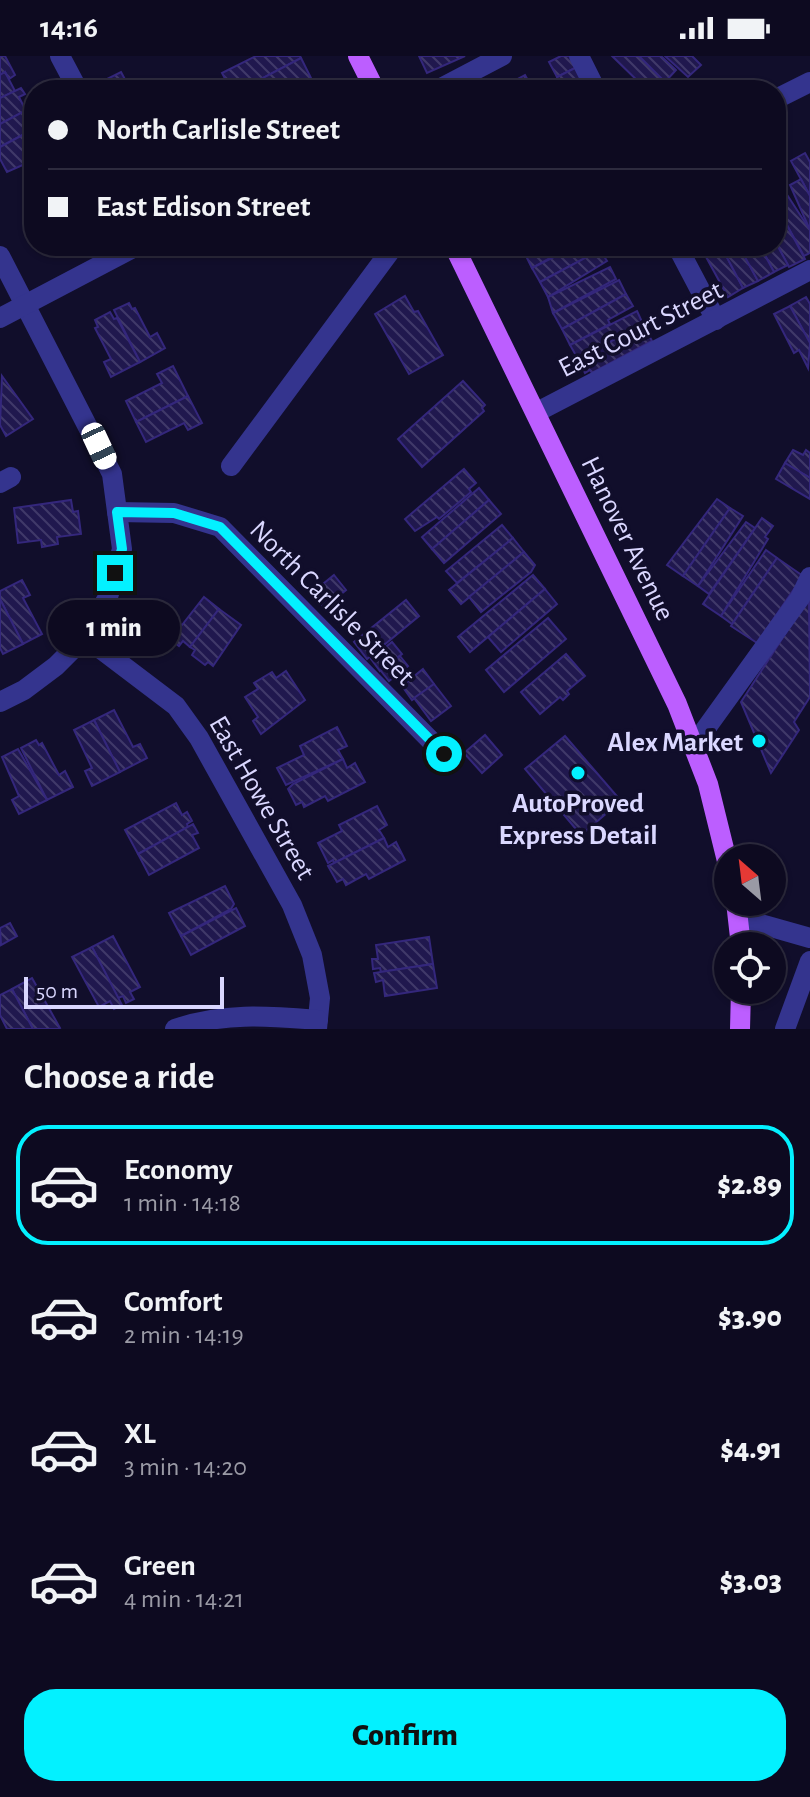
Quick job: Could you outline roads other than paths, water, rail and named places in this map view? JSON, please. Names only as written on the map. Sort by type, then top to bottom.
[{"type":"main road","points":[[358,56],[370,80]]},
{"type":"main road","name":"Hanover Avenue","points":[[459,256],[537,412],[694,745],[722,844]]},
{"type":"main road","points":[[740,1029],[741,1004]]},
{"type":"street","points":[[60,56],[73,80]]},
{"type":"street","points":[[456,80],[502,56]]},
{"type":"street","points":[[579,56],[591,80]]},
{"type":"street","points":[[786,94],[810,82]]},
{"type":"street","points":[[0,256],[112,474],[122,549],[108,597],[85,637],[56,666],[0,702]]},
{"type":"street","points":[[0,318],[118,256]]},
{"type":"street","points":[[231,466],[387,256]]},
{"type":"street","points":[[682,256],[716,320]]},
{"type":"street","name":"East Court Street","points":[[537,412],[810,270]]},
{"type":"street","name":"North Carlisle Street","points":[[117,512],[174,513],[220,527],[444,754]]},
{"type":"street","points":[[694,745],[800,598],[810,577]]},
{"type":"street","name":"East Howe Street","points":[[85,637],[176,706],[199,738],[292,905],[312,955],[320,998],[318,1024]]},
{"type":"street","points":[[753,916],[810,938]]},
{"type":"street","points":[[785,1029],[810,961]]},
{"type":"street","points":[[175,1029],[208,1018],[255,1015],[318,1024]]},
{"type":"place","name":"Alex Market","points":[[759,741]]},
{"type":"place","name":"AutoProved Express Detail","points":[[578,773]]}]
